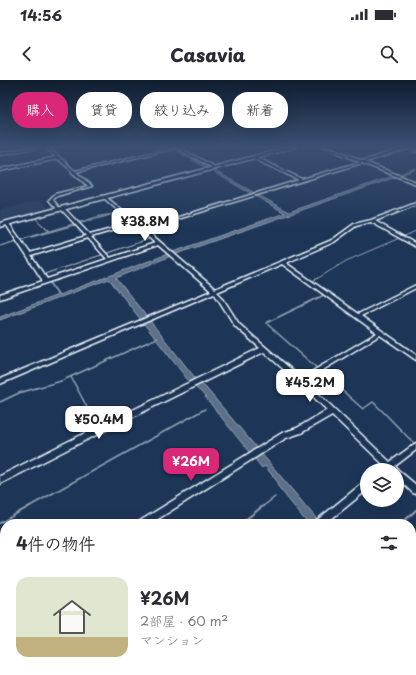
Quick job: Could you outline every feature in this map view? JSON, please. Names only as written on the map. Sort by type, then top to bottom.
[{"type":"main road","points":[[0,225],[192,175]]},
{"type":"street","points":[[76,175],[90,186],[56,195],[51,200],[77,223],[110,260]]},
{"type":"street","points":[[290,175],[301,180]]},
{"type":"street","points":[[142,229],[319,175]]},
{"type":"street","points":[[396,175],[416,183]]},
{"type":"street","points":[[106,198],[214,291],[237,325],[332,411],[384,463]]},
{"type":"street","points":[[0,382],[333,241],[355,225],[372,222],[416,204]]},
{"type":"street","points":[[372,222],[416,246]]},
{"type":"street","points":[[7,223],[48,280]]},
{"type":"street","points":[[31,255],[136,223]]},
{"type":"street","points":[[0,297],[158,243]]},
{"type":"street","points":[[282,262],[416,358]]},
{"type":"street","points":[[357,316],[416,286]]},
{"type":"street","points":[[300,381],[380,333]]},
{"type":"street","points":[[0,480],[122,418],[191,386],[264,349]]},
{"type":"street","points":[[151,519],[284,434],[299,431],[332,411]]},
{"type":"street","points":[[397,463],[415,446]]},
{"type":"street","points":[[404,479],[416,490]]},
{"type":"street","points":[[326,519],[360,491]]},
{"type":"shaded area","points":[[218,175],[222,175],[289,212],[396,175],[402,175],[171,256],[116,278],[196,379],[206,388],[317,519],[304,519],[277,485],[279,484],[265,466],[262,468],[201,392],[191,384],[109,279],[0,320],[0,317],[58,295],[20,240],[0,246],[48,231],[35,218],[49,231],[100,216],[118,213],[21,240],[44,274],[149,239],[45,274],[59,295],[173,252],[285,213]]},
{"type":"shaded area","points":[[41,200],[50,211],[0,223],[0,210]]},
{"type":"waterway","points":[[315,280],[346,261],[416,231]]},
{"type":"waterway","points":[[312,282],[316,279]]},
{"type":"waterway","points":[[324,295],[266,323],[363,409],[373,402],[416,445]]},
{"type":"waterway","points":[[0,402],[19,393],[61,381],[157,338]]},
{"type":"waterway","points":[[71,377],[88,409]]},
{"type":"waterway","points":[[28,507],[205,409]]},
{"type":"waterway","points":[[262,507],[275,497]]},
{"type":"waterway","points":[[7,519],[30,506]]},
{"type":"waterway","points":[[246,519],[263,506]]},
{"type":"waterway","points":[[406,519],[416,510]]}]
